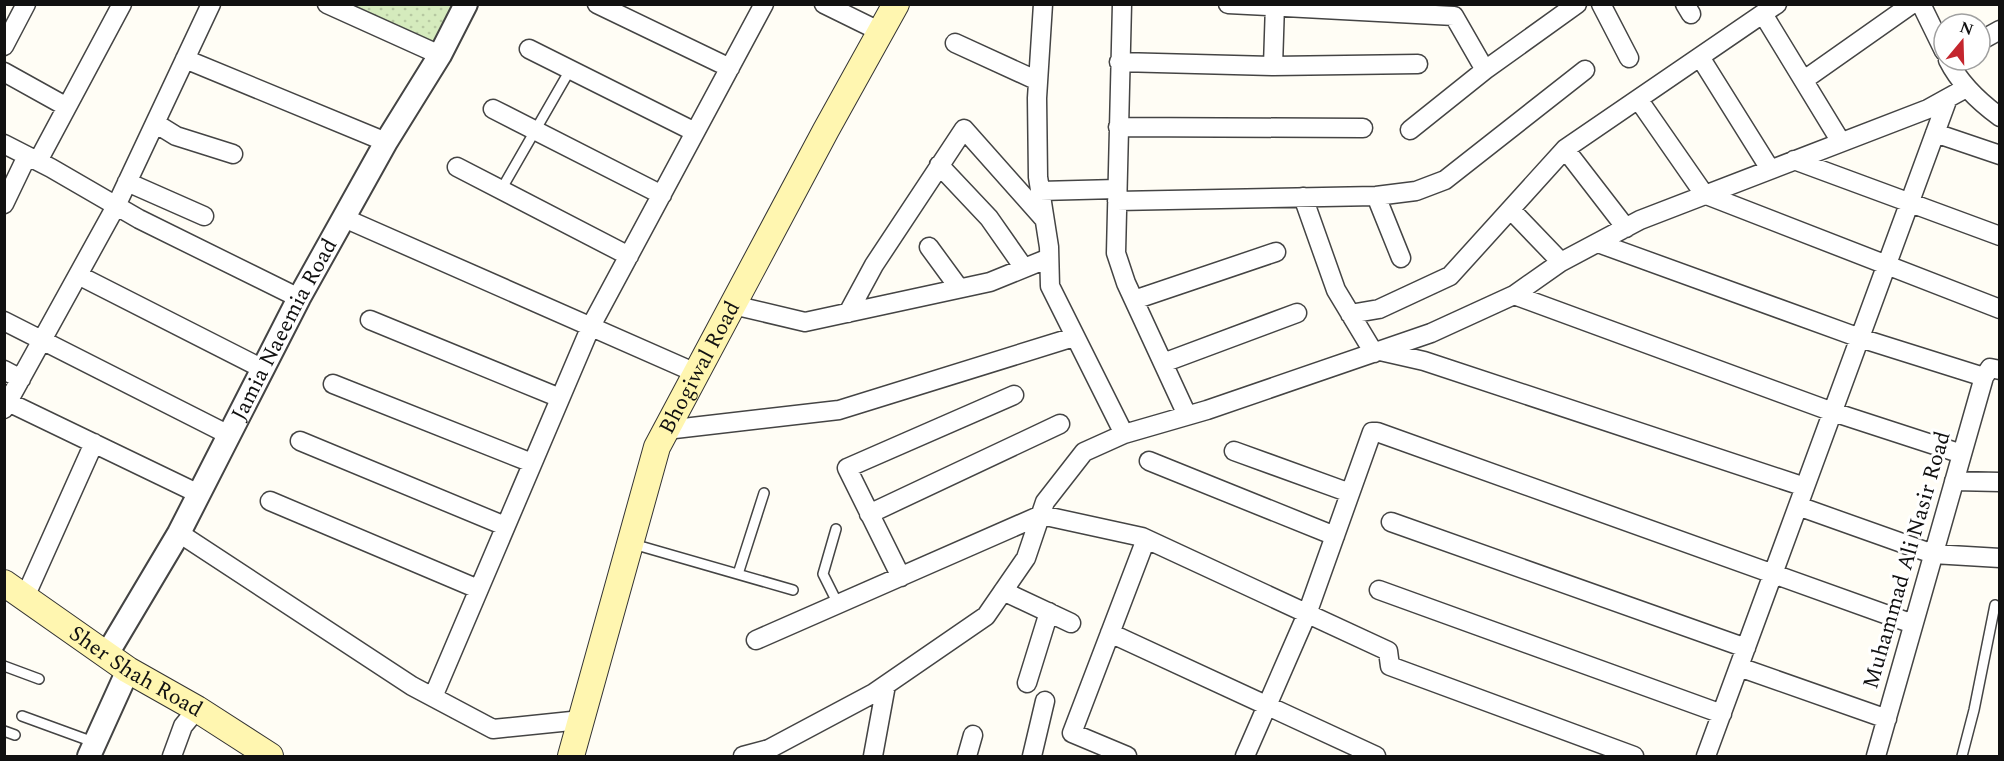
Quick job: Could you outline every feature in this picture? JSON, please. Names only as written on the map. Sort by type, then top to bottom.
[{"type":"main road","name":"Bhogiwal Road","points":[[571,756],[657,447],[896,4]]},
{"type":"main road","name":"Sher Shah Road","points":[[15,590],[128,669],[197,709],[261,754]]},
{"type":"street","points":[[4,46],[26,4]]},
{"type":"street","points":[[4,204],[67,107],[122,4]]},
{"type":"street","points":[[199,494],[94,443],[6,405],[116,206],[211,4]]},
{"type":"street","points":[[327,4],[440,55]]},
{"type":"street","name":"Jamia Naeemia Road","points":[[106,654],[179,532],[299,298],[386,142],[440,55],[466,4]]},
{"type":"street","points":[[597,4],[730,68]]},
{"type":"street","points":[[433,697],[591,327],[764,4]]},
{"type":"street","points":[[824,4],[880,32]]},
{"type":"street","points":[[1043,4],[1038,81],[1038,177],[1049,258],[1050,286],[1124,434]]},
{"type":"street","points":[[1122,4],[1116,253],[1134,300],[1187,416]]},
{"type":"street","points":[[1228,4],[1455,10],[1485,69]]},
{"type":"street","points":[[1410,130],[1485,69],[1577,4]]},
{"type":"street","points":[[1601,4],[1629,58]]},
{"type":"street","points":[[1804,80],[1912,4]]},
{"type":"street","points":[[1921,4],[1932,26]]},
{"type":"street","points":[[1273,66],[1275,6]]},
{"type":"street","points":[[1350,314],[1379,309],[1450,276],[1512,211],[1565,149],[1770,9],[1804,80],[1841,142]]},
{"type":"street","points":[[955,43],[1038,81]]},
{"type":"street","points":[[529,49],[695,132]]},
{"type":"street","points":[[1700,57],[1770,169]]},
{"type":"street","points":[[185,59],[386,142]]},
{"type":"street","points":[[1119,62],[1273,66],[1418,64]]},
{"type":"street","points":[[1040,191],[1117,195],[1303,197],[1376,196],[1416,190],[1445,180],[1585,70]]},
{"type":"street","points":[[4,72],[67,107]]},
{"type":"street","points":[[1954,72],[1966,88],[2000,117]]},
{"type":"street","points":[[743,756],[769,749],[779,750],[874,693],[986,616],[1026,558],[1045,502],[1084,452],[1124,434],[1187,416],[1431,333],[1514,295],[1562,262],[1626,228],[1704,194],[1928,109],[1966,88]]},
{"type":"street","points":[[1707,756],[1948,98]]},
{"type":"street","points":[[1638,99],[1704,194],[2000,309]]},
{"type":"street","points":[[493,109],[662,195]]},
{"type":"street","points":[[155,123],[176,136],[233,154]]},
{"type":"street","points":[[1118,127],[1363,128]]},
{"type":"street","points":[[848,313],[874,265],[963,129],[1044,219]]},
{"type":"street","points":[[1935,133],[2000,155]]},
{"type":"street","points":[[4,144],[139,219],[299,298]]},
{"type":"street","points":[[1565,149],[1626,228]]},
{"type":"street","points":[[1794,160],[2000,236]]},
{"type":"street","points":[[939,165],[990,218],[1024,268]]},
{"type":"street","points":[[457,167],[628,256]]},
{"type":"street","points":[[127,182],[204,216]]},
{"type":"street","points":[[1376,196],[1401,258]]},
{"type":"street","points":[[1303,197],[1336,290],[1377,352],[1424,362],[1805,487]]},
{"type":"street","points":[[1512,211],[1562,262]]},
{"type":"street","points":[[344,218],[696,374]]},
{"type":"street","points":[[1598,243],[1860,338],[1992,373]]},
{"type":"street","points":[[929,247],[959,288]]},
{"type":"street","points":[[1134,300],[1276,252]]},
{"type":"street","points":[[733,305],[805,322],[990,282],[1049,258]]},
{"type":"street","points":[[78,274],[263,369]]},
{"type":"street","points":[[1514,295],[1833,412],[1962,454]]},
{"type":"street","points":[[1163,363],[1297,313]]},
{"type":"street","points":[[370,320],[560,398]]},
{"type":"street","points":[[4,321],[229,435]]},
{"type":"street","points":[[666,430],[839,410],[1074,338]]},
{"type":"street","points":[[4,370],[21,379]]},
{"type":"street","name":"Muhammad Ali Nasir Road","points":[[1876,756],[1962,454],[1992,373]]},
{"type":"street","points":[[333,384],[532,463]]},
{"type":"street","points":[[900,577],[847,468],[1014,395]]},
{"type":"street","points":[[869,514],[1060,424]]},
{"type":"street","points":[[1245,756],[1307,614],[1372,432],[1913,624]]},
{"type":"street","points":[[300,441],[505,525]]},
{"type":"street","points":[[15,590],[94,443]]},
{"type":"street","points":[[1234,451],[1350,493]]},
{"type":"street","points":[[1149,461],[1335,536]]},
{"type":"street","points":[[1954,481],[2000,482]]},
{"type":"street","points":[[270,501],[478,590]]},
{"type":"street","points":[[1798,506],[1933,554],[2000,558]]},
{"type":"street","points":[[756,640],[1041,515],[1146,539],[1388,651],[1390,666],[1634,756]]},
{"type":"street","points":[[1391,522],[1746,648]]},
{"type":"street","points":[[179,532],[412,686],[493,729],[581,720]]},
{"type":"street","points":[[1127,756],[1072,733],[1146,539]]},
{"type":"street","points":[[1379,590],[1722,714]]},
{"type":"street","points":[[1003,591],[1071,623]]},
{"type":"street","points":[[1027,683],[1049,612]]},
{"type":"street","points":[[1110,633],[1376,756]]},
{"type":"street","points":[[1739,667],[1887,719]]},
{"type":"street","points":[[92,749],[128,669]]},
{"type":"street","points":[[873,756],[886,685]]},
{"type":"street","points":[[1032,756],[1045,701]]},
{"type":"street","points":[[172,756],[183,726],[197,709]]},
{"type":"street","points":[[968,756],[973,735]]},
{"type":"lane","points":[[501,190],[570,70]]},
{"type":"lane","points":[[738,574],[764,493]]},
{"type":"lane","points":[[836,529],[822,574],[838,604]]},
{"type":"lane","points":[[630,543],[794,590]]},
{"type":"lane","points":[[1962,756],[1974,710],[1995,605]]},
{"type":"lane","points":[[4,666],[39,679]]},
{"type":"lane","points":[[22,716],[92,749]]},
{"type":"lane","points":[[4,731],[15,735]]},
{"type":"green space","points":[[330,4],[466,5],[440,55]]}]
